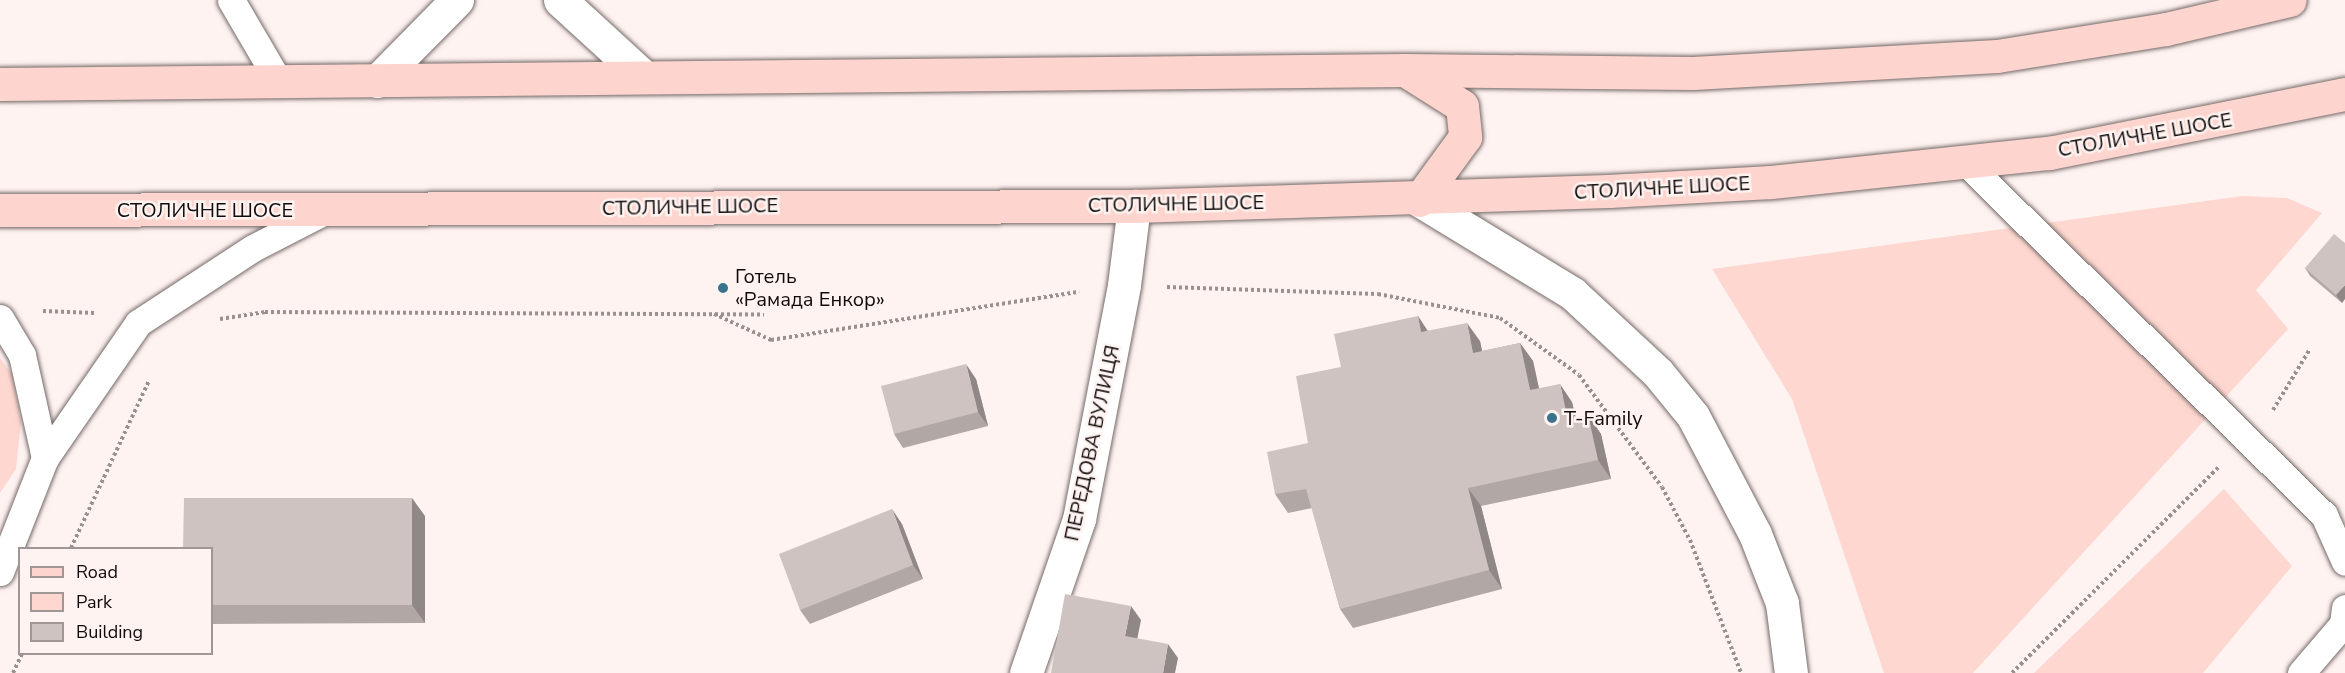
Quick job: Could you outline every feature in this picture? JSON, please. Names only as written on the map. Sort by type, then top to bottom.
[{"type":"main road","points":[[0,84],[1405,70],[1693,73],[1997,56],[2166,29],[2290,0]]},
{"type":"main road","points":[[1405,70],[1462,106],[1466,137],[1419,200]]},
{"type":"main road","name":"СТОЛИЧНЕ ШОСЕ","points":[[0,210],[1134,206],[1419,200],[1771,182],[1964,161],[2203,127],[2345,94]]},
{"type":"street","points":[[377,81],[457,0]]},
{"type":"street","points":[[560,0],[644,77]]},
{"type":"street","points":[[1419,200],[1572,293],[1658,373],[1693,416],[1755,534],[1782,603],[1791,673]]},
{"type":"street","name":"ПЕРЕДОВА ВУЛИЦЯ","points":[[1026,673],[1079,519],[1124,285],[1134,206]]},
{"type":"lane","points":[[231,0],[279,82]]},
{"type":"lane","points":[[1964,161],[2324,515],[2345,562]]},
{"type":"lane","points":[[0,572],[4,547],[45,458],[138,323],[253,248],[327,210]]},
{"type":"lane","points":[[0,318],[22,355],[45,458]]},
{"type":"lane","points":[[2301,673],[2343,624],[2345,608]]},
{"type":"path","points":[[714,314],[771,340],[1124,285],[1378,294],[1500,318],[1580,375],[1662,487],[1690,540],[1741,673]]},
{"type":"path","points":[[35,310],[103,314]]},
{"type":"path","points":[[208,323],[265,312],[764,315]]},
{"type":"path","points":[[2270,415],[2310,349]]},
{"type":"path","points":[[72,547],[152,374]]},
{"type":"path","points":[[2012,673],[2224,463]]},
{"type":"path","points":[[13,673],[22,655]]},
{"type":"green space","points":[[2242,196],[2287,198],[2322,213],[2256,290],[2288,329],[1973,673],[1884,673],[1792,399],[1712,269]]},
{"type":"green space","points":[[0,358],[12,374],[21,422],[16,469],[0,493]]},
{"type":"green space","points":[[2224,489],[2292,566],[2203,673],[2034,673]]},
{"type":"building","points":[[2334,234],[2345,243],[2345,285],[2336,295],[2305,268]]},
{"type":"building","points":[[1418,316],[1421,332],[1467,323],[1473,353],[1520,343],[1530,390],[1560,384],[1568,420],[1588,415],[1598,460],[1468,488],[1489,570],[1340,609],[1306,489],[1275,494],[1267,452],[1308,443],[1296,376],[1341,367],[1334,334]]},
{"type":"building","points":[[966,364],[978,412],[894,434],[881,386]]},
{"type":"building","points":[[184,498],[412,498],[412,605],[213,605],[213,547],[183,547]]},
{"type":"building","points":[[892,509],[913,565],[800,610],[779,554]]},
{"type":"building","points":[[1065,594],[1131,606],[1125,636],[1168,644],[1163,673],[1051,673]]},
{"type":"place","name":"Готель «Рамада Енкор»","points":[[723,288]]},
{"type":"place","name":"T-Family","points":[[1552,418]]}]
